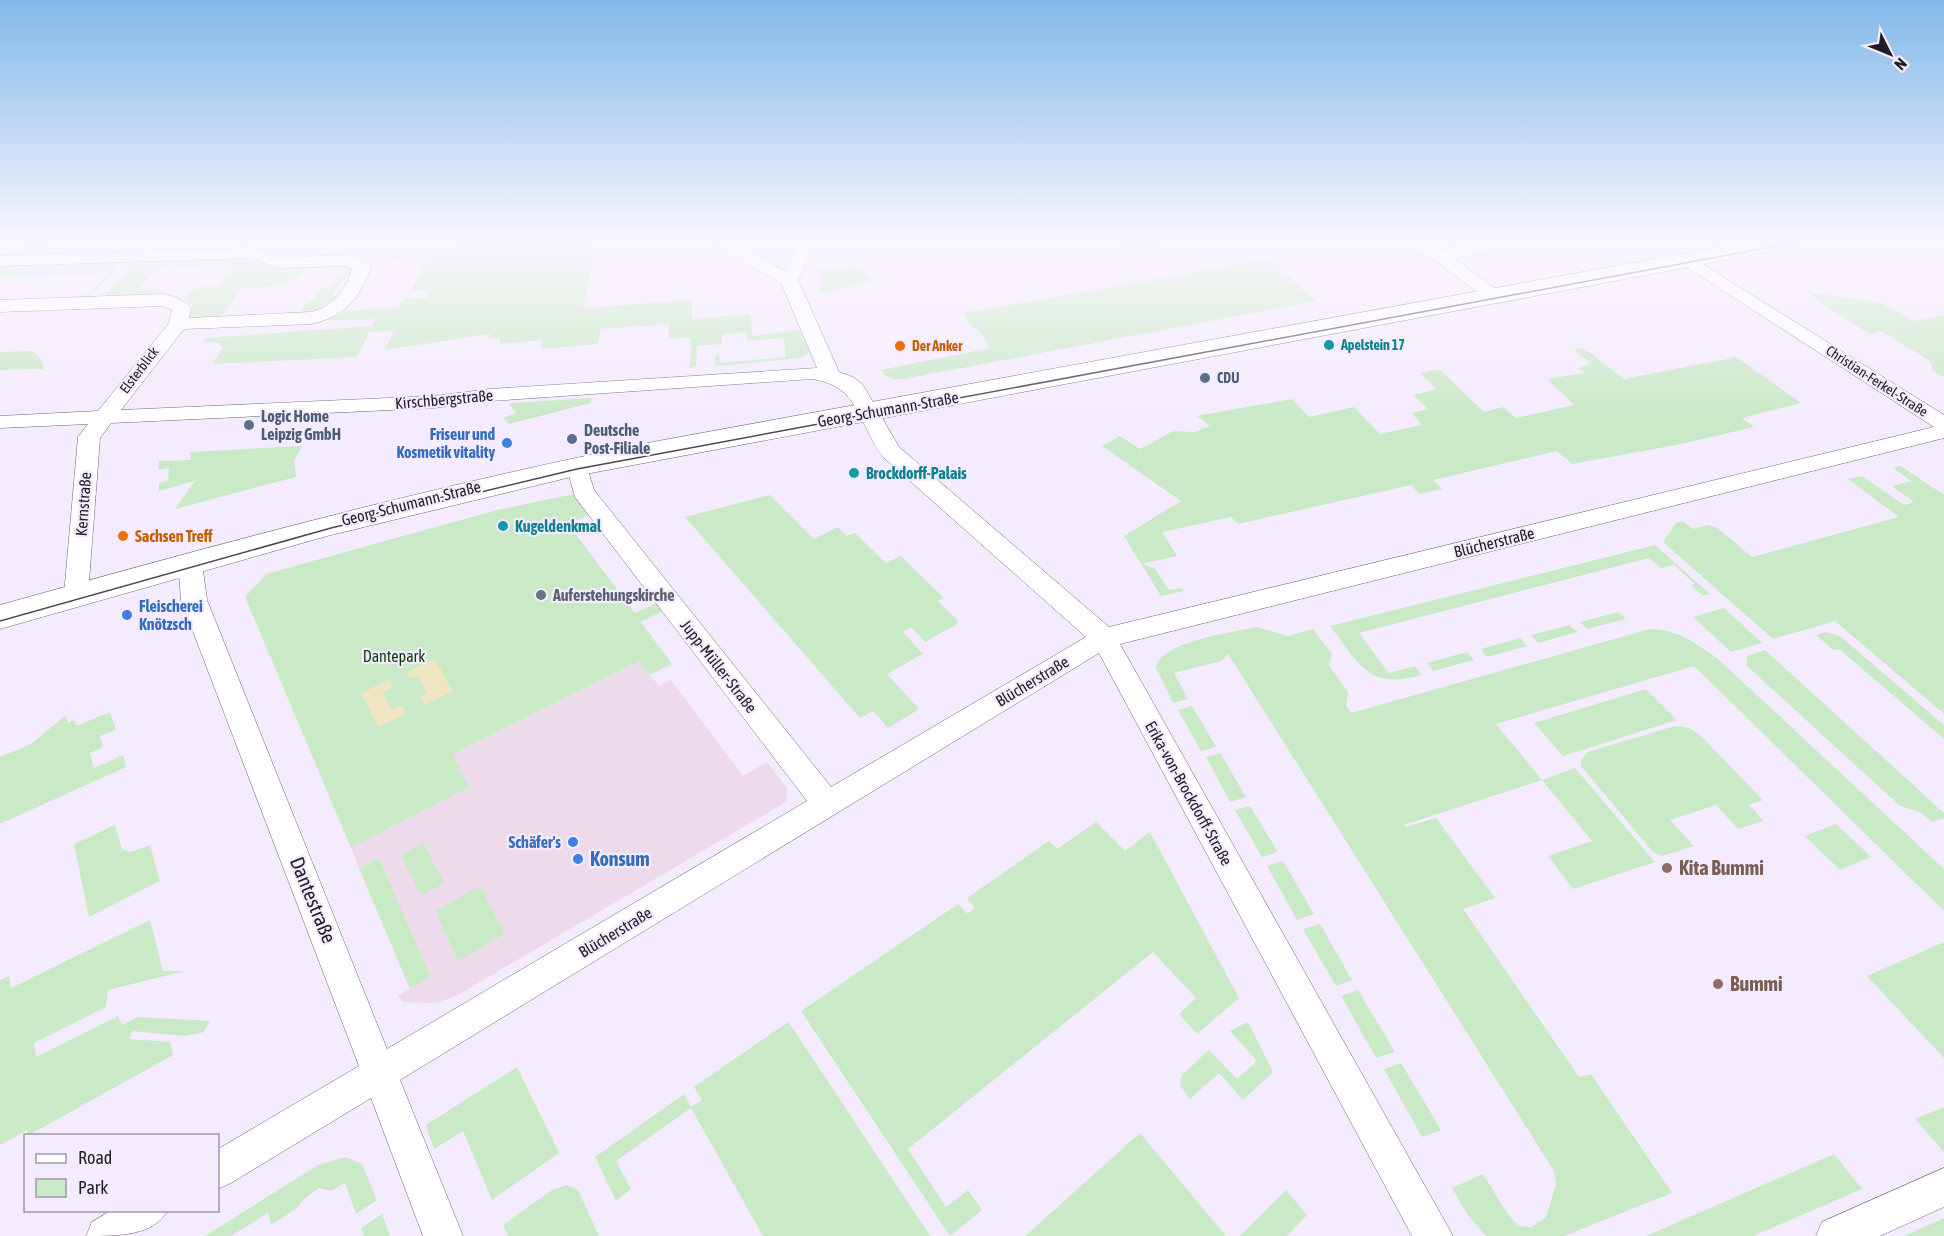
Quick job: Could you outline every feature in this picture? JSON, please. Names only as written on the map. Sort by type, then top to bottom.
[{"type":"main road","name":"Georg-Schumann-Straße","points":[[0,617],[415,501],[576,466],[1481,300]]},
{"type":"street","points":[[0,306],[168,300],[182,309],[177,324],[310,318],[327,315],[343,305],[346,300]]},
{"type":"street","points":[[798,300],[830,374],[852,385],[868,413]]},
{"type":"street","name":"Christian-Ferkel-Straße","points":[[1748,300],[1943,430]]},
{"type":"street","name":"Elsterblick","points":[[103,418],[177,324]]},
{"type":"street","name":"Kirschbergstraße","points":[[0,422],[434,402],[490,394],[830,374]]},
{"type":"street","name":"Erika-von-Brockdorff-Straße","points":[[868,413],[881,439],[891,452],[1104,638],[1433,1236]]},
{"type":"street","name":"Kernstraße","points":[[76,595],[89,437],[103,418]]},
{"type":"street","name":"Blücherstraße","points":[[219,1169],[382,1074],[1104,638],[1943,430]]},
{"type":"street","name":"Jupp-Müller-Straße","points":[[576,466],[583,492],[827,804]]},
{"type":"street","name":"Dantestraße","points":[[190,563],[194,600],[382,1074],[443,1236]]},
{"type":"street","points":[[1836,1236],[1944,1187]]},
{"type":"street","points":[[106,1236],[146,1212]]},
{"type":"shaded area","points":[[639,661],[659,686],[671,680],[743,776],[767,762],[787,788],[786,802],[456,996],[436,1003],[402,1002],[398,996],[431,977],[379,858],[359,868],[351,848],[468,787],[452,755]]},
{"type":"green space","points":[[186,300],[233,300],[221,316],[190,317],[193,306]]},
{"type":"green space","points":[[334,300],[320,309],[299,313],[307,301]]},
{"type":"green space","points":[[403,300],[585,300],[583,308],[692,300],[692,319],[751,314],[752,336],[799,330],[809,352],[801,358],[715,366],[715,355],[719,355],[720,363],[786,357],[784,338],[747,341],[747,332],[722,334],[722,344],[697,346],[696,367],[690,368],[691,337],[668,339],[669,324],[601,329],[598,344],[540,349],[542,340],[499,344],[500,338],[488,339],[490,334],[384,350],[394,331],[369,332],[357,357],[213,364],[223,347],[216,342],[202,343],[206,338],[372,326],[375,319],[328,321],[345,311],[399,307]]},
{"type":"green space","points":[[1039,300],[1316,301],[909,378],[893,379],[881,370],[990,348],[978,329],[974,329],[963,313]]},
{"type":"green space","points":[[1815,300],[1820,301],[1818,300],[1859,300],[1881,303],[1914,321],[1944,315],[1944,377],[1931,370],[1933,369],[1930,361],[1881,331],[1870,334]]},
{"type":"green space","points":[[1584,348],[1624,379],[1737,357],[1801,403],[1742,418],[1754,427],[1676,445],[1572,464],[1557,451],[1433,480],[1442,489],[1420,494],[1411,485],[1238,524],[1231,517],[1162,532],[1177,556],[1142,564],[1155,569],[1169,590],[1181,588],[1184,591],[1161,596],[1124,536],[1181,501],[1102,446],[1120,436],[1140,449],[1174,431],[1195,432],[1210,426],[1197,416],[1292,399],[1309,417],[1354,407],[1380,434],[1422,425],[1412,413],[1428,409],[1413,395],[1437,389],[1420,373],[1439,369],[1484,412],[1503,407],[1516,418],[1574,405],[1547,379],[1584,373],[1578,368],[1591,364],[1574,350]]},
{"type":"green space","points":[[32,351],[41,359],[44,369],[0,370],[0,352]]},
{"type":"green space","points":[[591,398],[591,403],[509,424],[503,418],[516,413],[509,404],[512,403]]},
{"type":"green space","points":[[302,446],[294,461],[296,477],[175,509],[195,481],[159,491],[159,483],[168,480],[169,468],[158,470],[159,461],[191,460],[190,452]]},
{"type":"green space","points":[[1901,466],[1944,495],[1944,714],[1835,621],[1773,639],[1663,542],[1676,523],[1683,521],[1693,529],[1708,525],[1716,527],[1752,557],[1899,517],[1848,479],[1862,476],[1904,505],[1914,502],[1892,486],[1911,481],[1893,468]]},
{"type":"green space","name":"Dantepark","points":[[574,494],[591,514],[568,524],[635,613],[657,603],[663,611],[641,622],[672,664],[650,675],[639,661],[453,754],[469,787],[351,848],[245,597],[266,574],[497,510]]},
{"type":"green space","points":[[770,495],[814,539],[838,527],[847,536],[855,533],[886,563],[901,556],[944,598],[938,601],[958,621],[957,624],[925,642],[911,627],[903,632],[923,654],[887,674],[919,709],[888,728],[873,711],[860,718],[685,517]]},
{"type":"green space","points":[[1655,545],[1710,594],[1703,596],[1691,585],[1695,584],[1674,565],[1661,568],[1649,558],[1359,633],[1389,673],[1415,666],[1422,675],[1404,679],[1389,679],[1367,671],[1358,663],[1330,626]]},
{"type":"green space","points":[[1724,608],[1762,643],[1731,652],[1693,617]]},
{"type":"green space","points":[[1618,612],[1626,619],[1587,629],[1580,622]]},
{"type":"green space","points":[[1570,625],[1577,632],[1538,643],[1531,635]]},
{"type":"green space","points":[[1256,627],[1288,636],[1313,629],[1332,654],[1329,665],[1348,692],[1346,706],[1351,713],[1650,629],[1678,634],[1717,658],[1944,869],[1944,911],[1694,666],[1496,724],[1542,780],[1404,825],[1406,827],[1436,818],[1495,898],[1463,909],[1579,1077],[1591,1074],[1672,1193],[1564,1236],[1486,1236],[1467,1214],[1452,1188],[1483,1174],[1507,1213],[1518,1226],[1531,1227],[1546,1217],[1556,1184],[1554,1171],[1228,654],[1221,661],[1174,673],[1188,699],[1173,703],[1156,668],[1160,659],[1183,645],[1215,635]]},
{"type":"green space","points":[[1826,632],[1840,636],[1944,725],[1944,739],[1839,649],[1833,650],[1816,635]]},
{"type":"green space","points":[[1520,638],[1527,646],[1487,657],[1481,649]]},
{"type":"green space","points":[[1765,650],[1944,813],[1944,818],[1932,822],[1920,812],[1900,806],[1747,666],[1747,656]]},
{"type":"green space","points":[[1467,652],[1474,660],[1433,671],[1427,663]]},
{"type":"green space","points":[[1646,689],[1677,720],[1563,756],[1534,723]]},
{"type":"green space","points":[[1192,706],[1216,747],[1201,751],[1178,710]]},
{"type":"green space","points":[[110,712],[116,730],[100,736],[103,747],[90,753],[94,768],[123,755],[126,767],[0,824],[0,757],[31,744],[66,715],[68,723],[74,720],[76,726]]},
{"type":"green space","points":[[1675,726],[1690,728],[1702,737],[1763,800],[1749,805],[1764,821],[1738,829],[1716,805],[1670,820],[1694,846],[1662,856],[1653,852],[1581,766],[1581,760],[1588,752]]},
{"type":"green space","points":[[1220,753],[1246,797],[1230,802],[1206,757]]},
{"type":"green space","points":[[1575,768],[1655,862],[1573,889],[1548,856],[1592,841],[1542,780]]},
{"type":"green space","points":[[1250,806],[1278,852],[1262,857],[1235,810]]},
{"type":"green space","points":[[1096,822],[1125,851],[1150,832],[1239,998],[1197,1034],[1179,1014],[1196,998],[1153,952],[908,1149],[946,1207],[968,1190],[982,1210],[950,1236],[801,1011],[958,904],[967,914],[975,908],[967,898],[1049,841],[1057,849]]},
{"type":"green space","points":[[1836,824],[1871,857],[1840,870],[1805,836]]},
{"type":"green space","points":[[115,825],[122,849],[131,852],[150,845],[160,881],[89,917],[74,844]]},
{"type":"green space","points":[[423,843],[444,883],[421,896],[401,855]]},
{"type":"green space","points":[[379,858],[431,977],[410,989],[359,868]]},
{"type":"green space","points":[[1283,861],[1314,914],[1297,920],[1267,866]]},
{"type":"green space","points":[[480,886],[504,934],[458,961],[436,911]]},
{"type":"green space","points":[[150,920],[163,971],[185,971],[108,990],[106,1007],[34,1043],[36,1057],[118,1016],[122,1025],[138,1017],[210,1021],[204,1032],[185,1036],[132,1031],[129,1039],[170,1042],[173,1055],[31,1134],[27,1130],[0,1145],[0,980],[9,976],[11,988]]},
{"type":"green space","points":[[1320,924],[1352,980],[1336,986],[1303,929]]},
{"type":"green space","points":[[1944,942],[1944,1058],[1867,976]]},
{"type":"green space","points":[[1358,990],[1395,1052],[1376,1058],[1341,996]]},
{"type":"green space","points":[[788,1022],[930,1236],[763,1236],[691,1108],[616,1161],[631,1189],[616,1201],[595,1157],[684,1094],[691,1107],[702,1100],[694,1087]]},
{"type":"green space","points":[[1248,1022],[1273,1072],[1243,1100],[1219,1073],[1190,1099],[1180,1085],[1182,1075],[1209,1050],[1237,1079],[1257,1061],[1230,1031]]},
{"type":"green space","points":[[1401,1063],[1441,1130],[1422,1137],[1384,1069]]},
{"type":"green space","points":[[517,1067],[559,1153],[492,1200],[463,1131],[434,1149],[426,1125]]},
{"type":"green space","points":[[1944,1107],[1944,1152],[1915,1119]]},
{"type":"green space","points":[[1140,1133],[1226,1236],[1025,1236]]},
{"type":"green space","points":[[1834,1154],[1862,1189],[1753,1236],[1646,1236]]},
{"type":"green space","points":[[345,1157],[362,1164],[377,1200],[356,1214],[345,1183],[331,1191],[319,1188],[306,1197],[297,1208],[271,1225],[268,1213],[231,1236],[205,1236],[318,1165]]},
{"type":"green space","points":[[566,1185],[578,1190],[599,1236],[508,1236],[503,1225],[552,1190]]},
{"type":"green space","points":[[1286,1190],[1307,1215],[1287,1236],[1240,1236]]},
{"type":"green space","points":[[382,1214],[390,1236],[364,1236],[361,1228]]},
{"type":"green space","points":[[1944,1218],[1944,1236],[1904,1236]]},
{"type":"sand","points":[[435,659],[453,691],[425,705],[421,697],[427,693],[418,676],[410,679],[407,672]]},
{"type":"sand","points":[[389,680],[393,687],[383,692],[392,710],[402,705],[406,714],[378,727],[361,693]]},
{"type":"tram line","points":[[0,621],[331,528],[577,469],[1488,300]]},
{"type":"place","name":"Apelstein 17","points":[[1329,345]]},
{"type":"place","name":"Der Anker","points":[[900,346]]},
{"type":"place","name":"CDU","points":[[1205,378]]},
{"type":"place","name":"Logic Home Leipzig GmbH","points":[[249,425]]},
{"type":"place","name":"Deutsche Post-Filiale","points":[[572,439]]},
{"type":"place","name":"Friseur und Kosmetik vitality","points":[[507,443]]},
{"type":"place","name":"Brockdorff-Palais","points":[[854,473]]},
{"type":"place","name":"Kugeldenkmal","points":[[503,526]]},
{"type":"place","name":"Sachsen Treff","points":[[123,536]]},
{"type":"place","name":"Auferstehungskirche","points":[[541,595]]},
{"type":"place","name":"Fleischerei Knötzsch","points":[[127,615]]},
{"type":"place","name":"Schäfer's","points":[[573,842]]},
{"type":"place","name":"Konsum","points":[[578,859]]},
{"type":"place","name":"Kita Bummi","points":[[1667,868]]},
{"type":"place","name":"Bummi","points":[[1718,984]]}]
